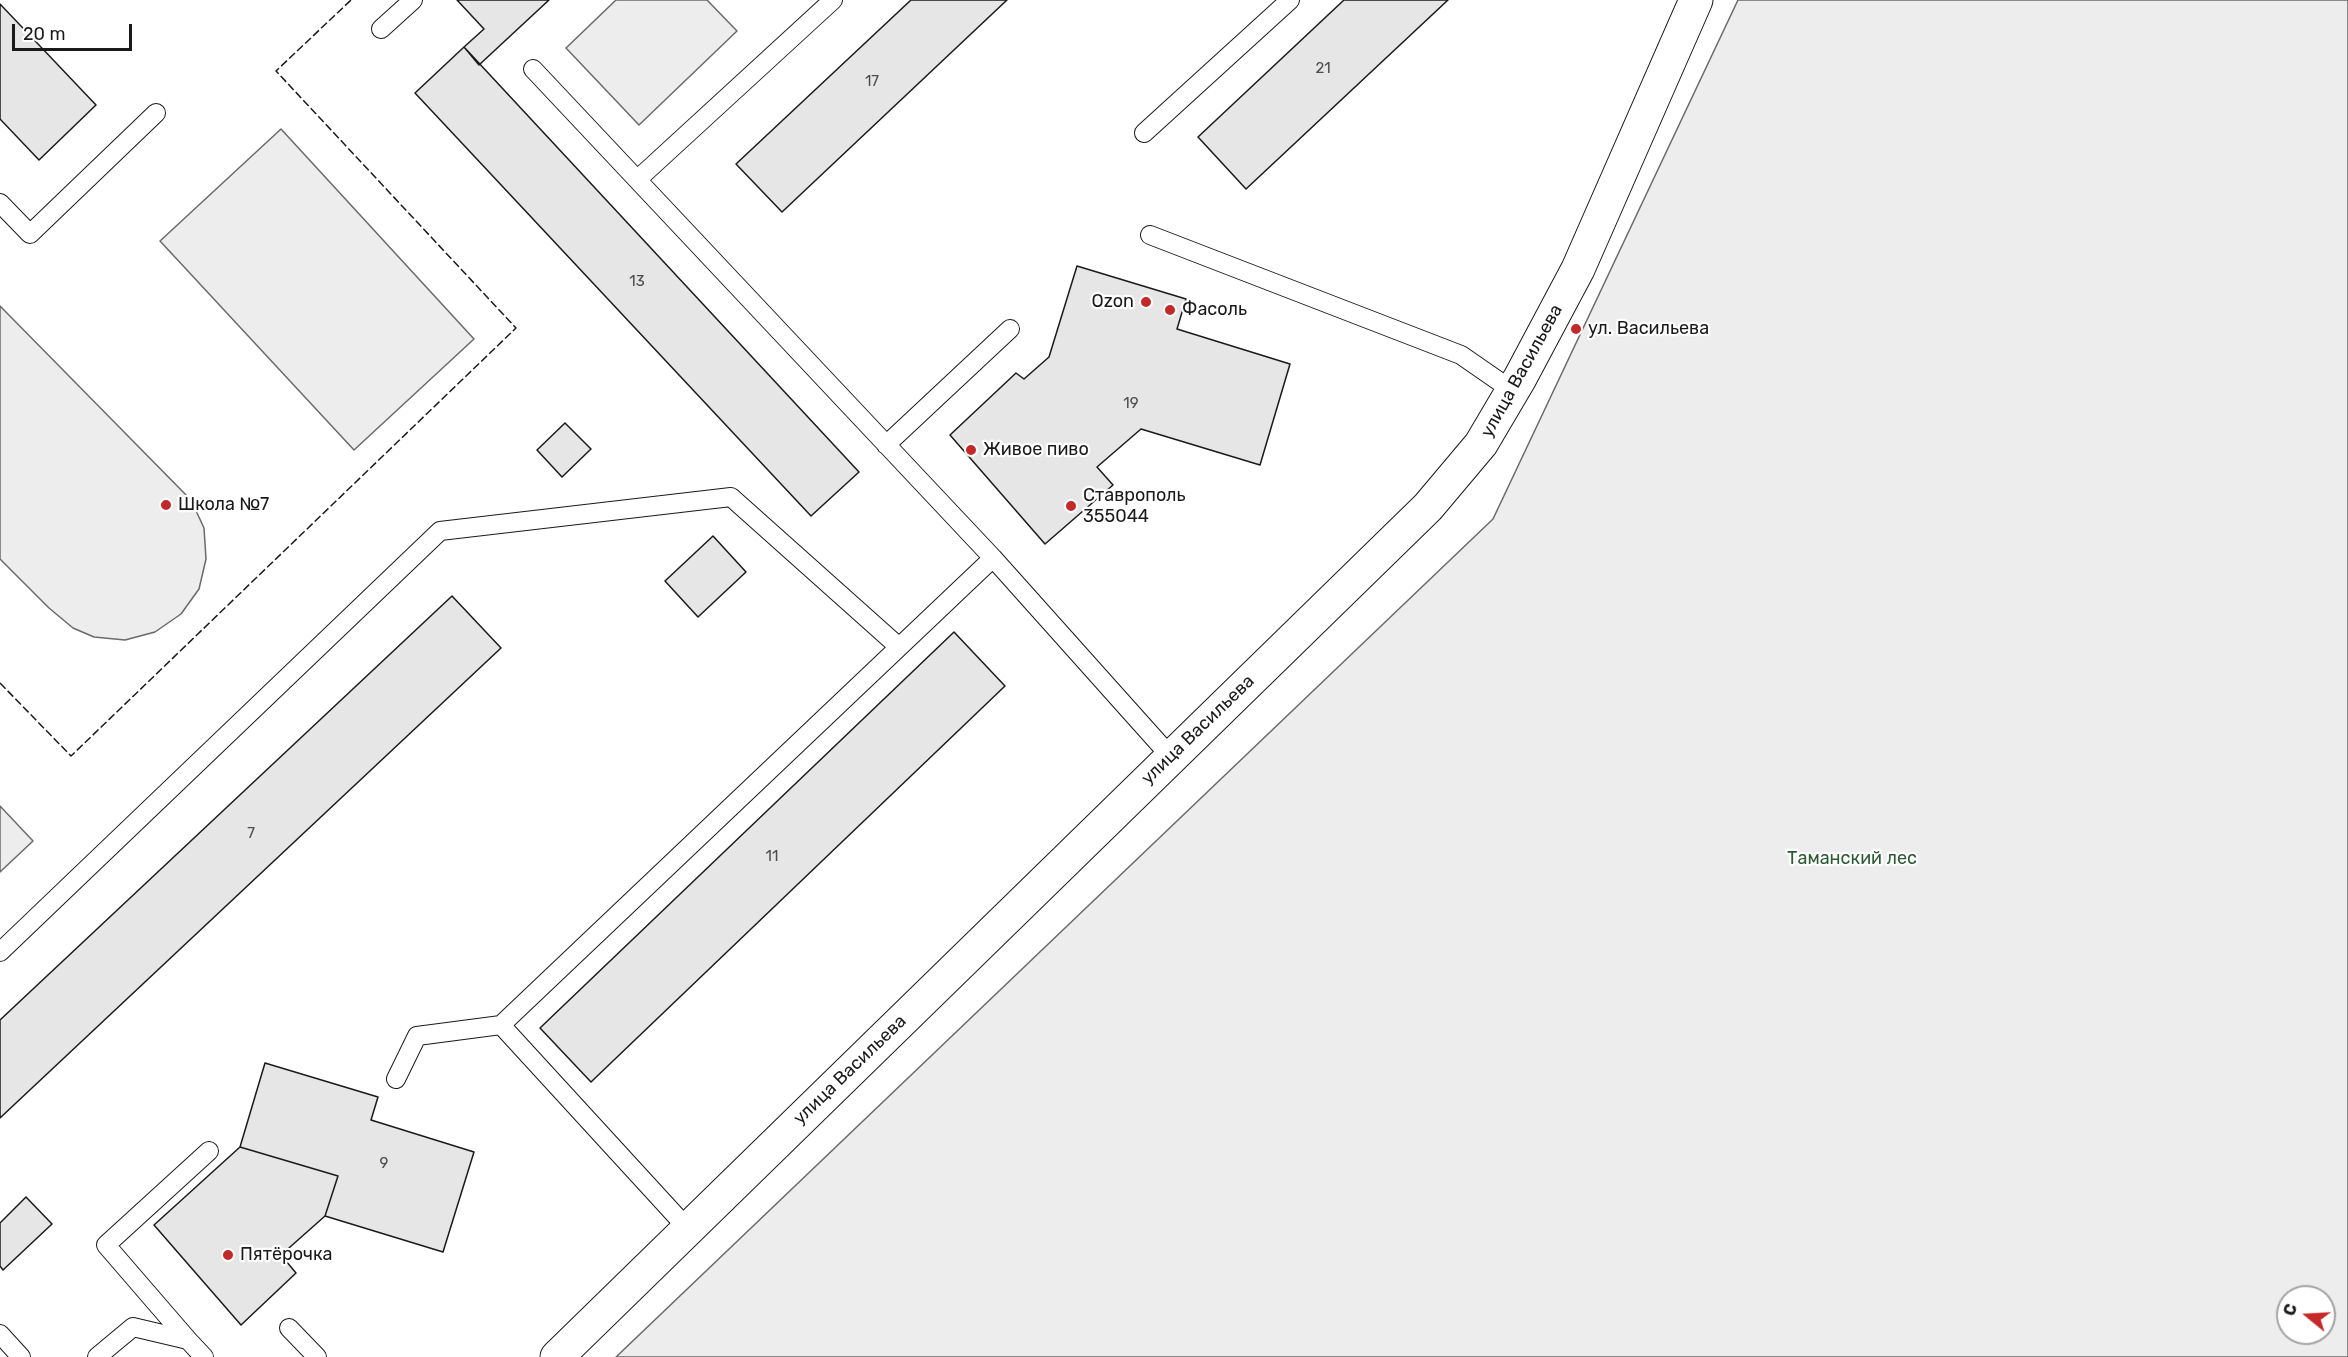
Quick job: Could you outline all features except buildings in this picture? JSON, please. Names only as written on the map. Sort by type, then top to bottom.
[{"type":"street","name":"улица Васильева","points":[[556,1357],[1428,507],[1481,444],[1578,270],[1696,0]]},
{"type":"lane","points":[[381,29],[413,0]]},
{"type":"lane","points":[[638,179],[833,0]]},
{"type":"lane","points":[[1144,133],[1290,0]]},
{"type":"lane","points":[[533,69],[993,558],[1171,757]]},
{"type":"lane","points":[[0,203],[30,234],[156,113]]},
{"type":"lane","points":[[1150,235],[1461,355],[1512,391]]},
{"type":"lane","points":[[886,445],[1011,329]]},
{"type":"lane","points":[[0,952],[441,531],[731,497],[899,647]]},
{"type":"lane","points":[[396,1079],[417,1036],[501,1025],[993,558]]},
{"type":"lane","points":[[501,1025],[688,1229]]},
{"type":"lane","points":[[204,1357],[106,1245],[209,1151]]},
{"type":"lane","points":[[97,1357],[133,1327],[188,1340]]},
{"type":"lane","points":[[289,1328],[317,1357]]},
{"type":"lane","points":[[0,1334],[21,1357]]},
{"type":"green space","points":[[616,0],[707,0],[737,31],[639,125],[566,48]]},
{"type":"green space","name":"Таманский лес","points":[[1738,0],[2348,0],[2348,1357],[616,1357],[1493,519]]},
{"type":"green space","points":[[281,129],[474,339],[354,450],[160,241]]},
{"type":"green space","points":[[0,306],[191,500],[204,528],[206,559],[199,589],[181,614],[155,632],[125,640],[94,637],[73,628],[49,608],[0,559]]},
{"type":"green space","points":[[0,806],[33,841],[0,872]]},
{"type":"fence","points":[[0,683],[71,756],[516,328],[276,71],[351,0]]},
{"type":"place","name":"Ozon","points":[[1146,302]]},
{"type":"place","name":"Фасоль","points":[[1170,310]]},
{"type":"place","name":"ул. Васильева","points":[[1576,329]]},
{"type":"place","name":"Живое пиво","points":[[971,450]]},
{"type":"place","name":"Школа №7","points":[[166,505]]},
{"type":"place","name":"Ставрополь 355044","points":[[1071,506]]},
{"type":"place","name":"Пятёрочка","points":[[228,1255]]}]
